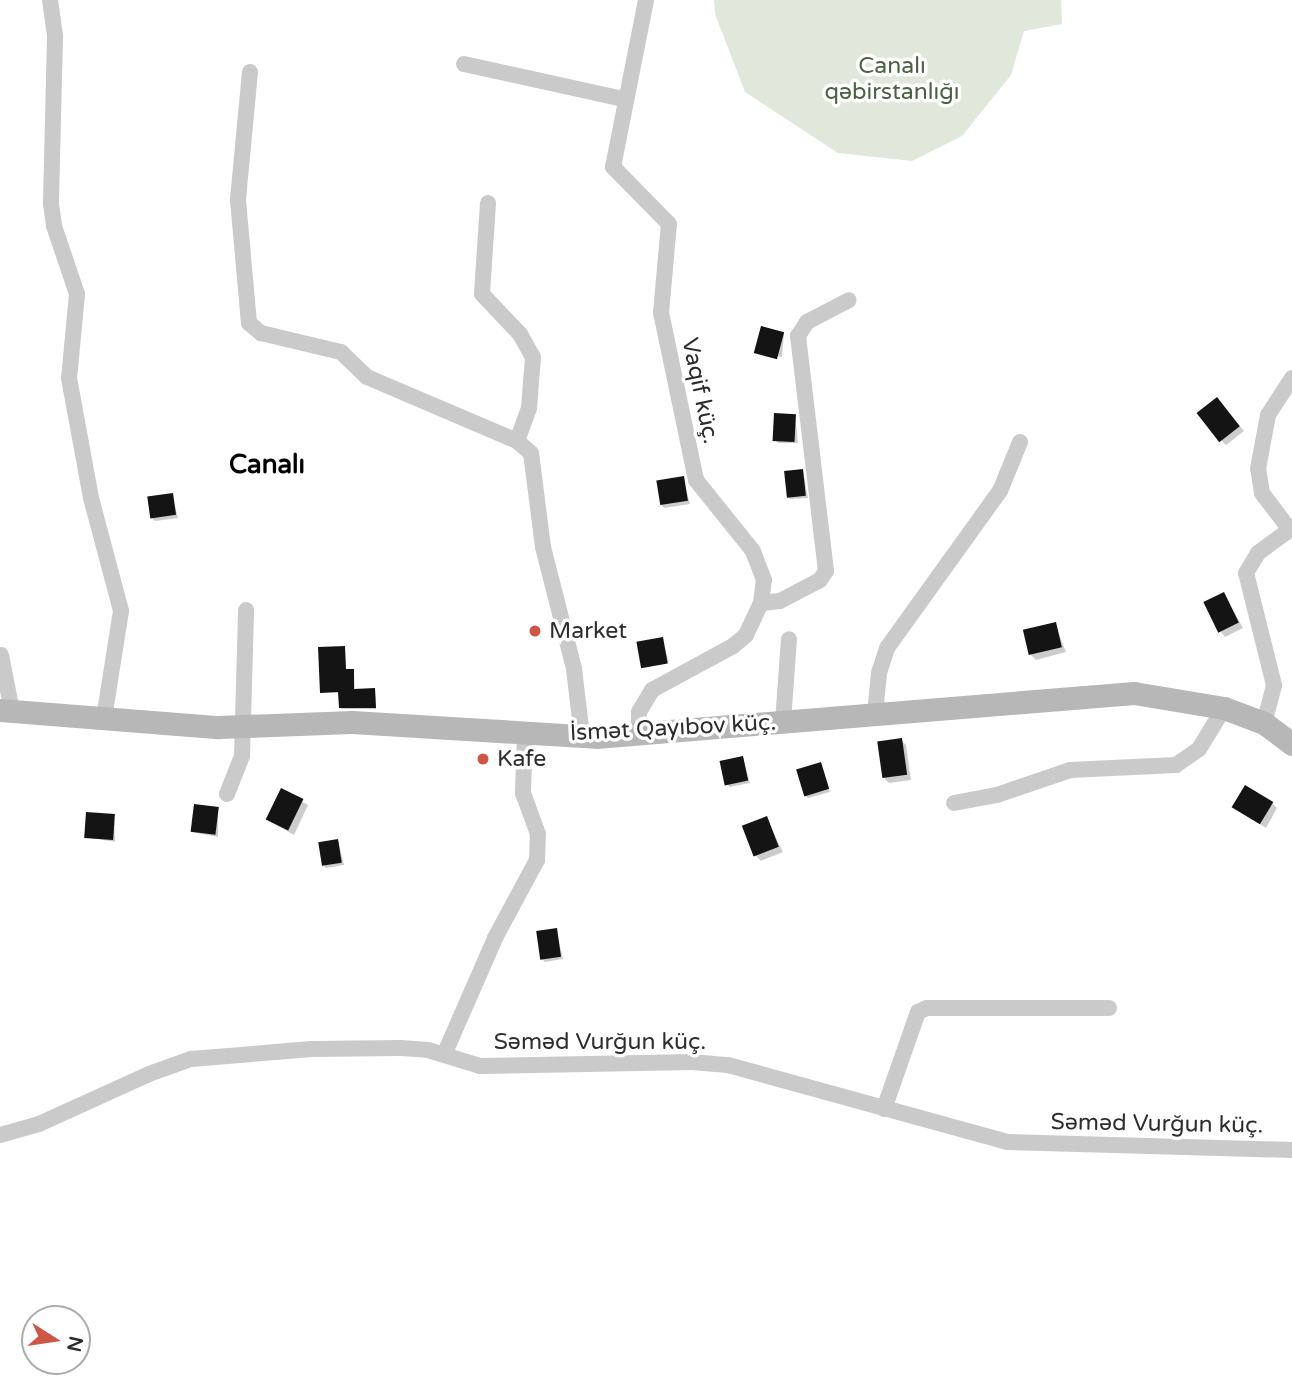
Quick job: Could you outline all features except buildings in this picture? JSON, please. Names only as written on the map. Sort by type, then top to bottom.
[{"type":"street","points":[[50,0],[55,37],[51,204],[77,294],[69,378],[91,499],[121,611],[104,718]]},
{"type":"street","name":"Vaqif küç.","points":[[639,734],[639,712],[652,690],[733,646],[746,635],[761,603],[760,563],[696,480],[661,313],[669,224],[613,167],[623,99],[646,0]]},
{"type":"street","points":[[464,64],[623,99]]},
{"type":"street","points":[[250,72],[238,200],[249,323],[261,333],[341,352],[367,377],[517,441],[531,453],[536,466],[543,547],[574,668],[582,736]]},
{"type":"street","points":[[488,203],[482,294],[520,334],[533,357],[529,408],[517,441]]},
{"type":"street","points":[[761,603],[780,601],[820,580],[826,571],[798,337],[807,322],[849,300]]},
{"type":"street","points":[[1264,723],[1274,685],[1246,573],[1258,553],[1291,529],[1262,493],[1258,469],[1268,415],[1292,378]]},
{"type":"street","points":[[875,714],[879,673],[887,649],[1000,491],[1020,442]]},
{"type":"street","points":[[227,794],[242,756],[246,610]]},
{"type":"street","points":[[783,722],[789,639]]},
{"type":"street","points":[[1,655],[6,711]]},
{"type":"street","name":"İsmət Qayıbov küç.","points":[[6,711],[244,726],[352,722],[582,736],[639,734],[1110,693],[1164,696],[1224,708],[1264,723],[1292,744]]},
{"type":"street","points":[[954,803],[997,795],[1070,770],[1177,765],[1199,749],[1224,708]]},
{"type":"street","points":[[444,1055],[539,853],[538,834],[523,793],[524,733]]},
{"type":"street","points":[[884,1109],[918,1012],[927,1008],[1110,1008]]},
{"type":"street","name":"Səməd Vurğun küç.","points":[[0,1135],[39,1124],[191,1059],[312,1049],[401,1048],[444,1055],[480,1066],[692,1062],[728,1065],[1007,1142],[1292,1150]]},
{"type":"green space","name":"Canalı qəbirstanlığı","points":[[714,0],[1061,0],[1062,24],[1024,31],[1011,75],[962,136],[912,161],[838,153],[745,92],[715,14]]},
{"type":"place","name":"Market","points":[[535,631]]},
{"type":"place","name":"Kafe","points":[[483,759]]},
{"type":"district","name":"Canalı","points":[[267,465]]}]
